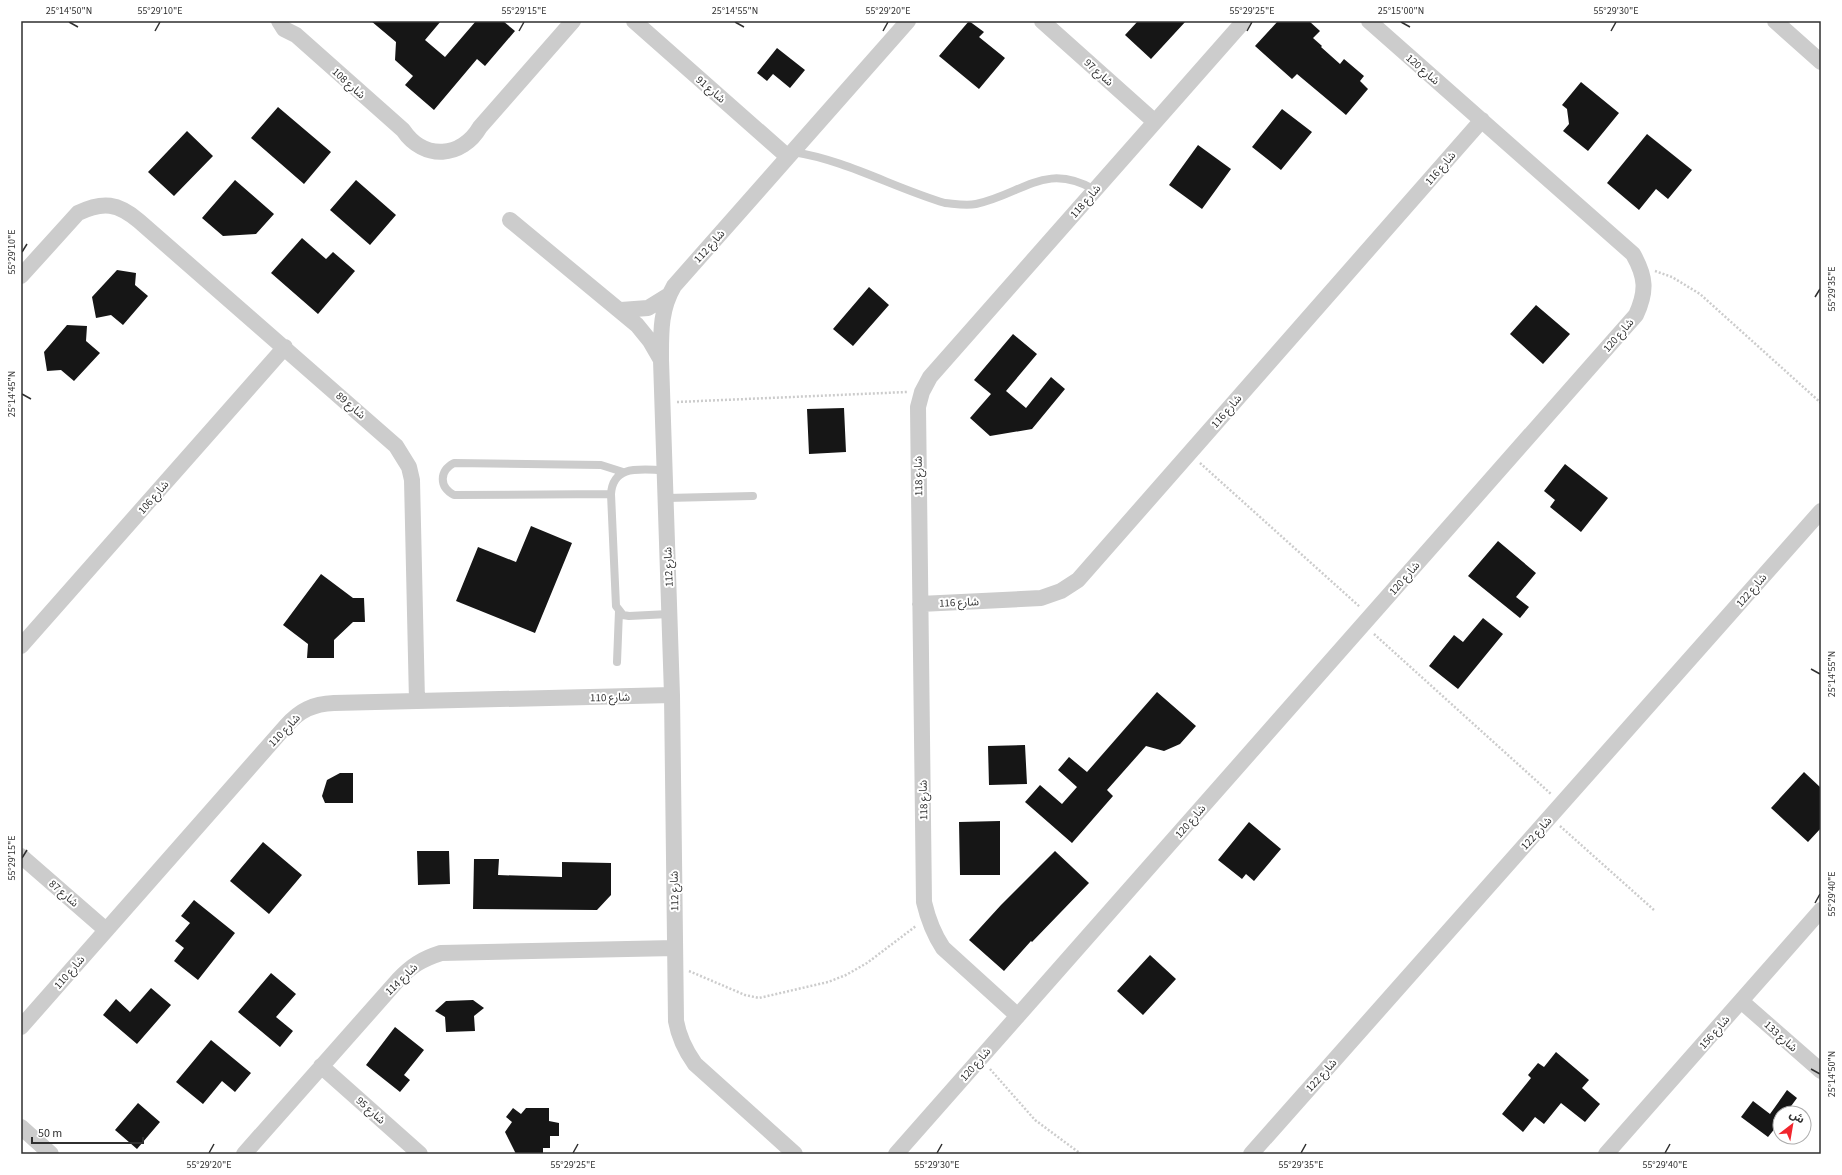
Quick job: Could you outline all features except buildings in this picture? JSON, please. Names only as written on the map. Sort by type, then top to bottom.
[{"type":"street","name":"شارع 108","points":[[279,21],[284,29],[292,28],[403,130],[410,139],[423,148],[442,152],[456,149],[469,142],[480,127],[573,21]]},
{"type":"street","name":"شارع 91","points":[[634,21],[790,155]]},
{"type":"street","name":"شارع 112","points":[[795,1154],[695,1064],[685,1051],[679,1037],[676,1021],[672,695],[661,360],[662,316],[669,294],[684,274],[908,21]]},
{"type":"street","name":"شارع 97","points":[[1042,21],[1155,122]]},
{"type":"street","name":"شارع 118","points":[[1018,1016],[943,948],[934,934],[924,902],[918,407],[922,392],[933,373],[1244,21]]},
{"type":"street","name":"شارع 120","points":[[896,1154],[1636,315],[1642,300],[1644,284],[1641,268],[1633,254],[1622,242],[1369,21]]},
{"type":"street","points":[[1775,21],[1821,62]]},
{"type":"street","name":"شارع 116","points":[[920,604],[1020,601],[1041,598],[1061,591],[1078,580],[1482,120]]},
{"type":"street","name":"شارع 89","points":[[21,276],[78,213],[90,207],[103,205],[117,207],[129,212],[285,347],[396,446],[409,467],[413,490],[417,701]]},
{"type":"street","points":[[510,220],[621,310],[637,325],[650,341],[661,360]]},
{"type":"street","points":[[621,310],[648,308],[669,294]]},
{"type":"street","name":"شارع 106","points":[[21,646],[285,347]]},
{"type":"street","name":"شارع 122","points":[[1251,1154],[1821,511]]},
{"type":"street","name":"شارع 110","points":[[21,1027],[295,715],[307,708],[320,704],[672,695]]},
{"type":"street","name":"شارع 87","points":[[21,856],[106,930]]},
{"type":"street","name":"شارع 156","points":[[1606,1154],[1821,910]]},
{"type":"street","name":"شارع 114","points":[[244,1154],[410,967],[424,958],[441,953],[674,948]]},
{"type":"street","name":"شارع 133","points":[[1741,1001],[1821,1072]]},
{"type":"street","name":"شارع 95","points":[[321,1066],[420,1154]]},
{"type":"street","points":[[21,1127],[51,1154]]},
{"type":"lane","points":[[790,155],[815,155],[836,161],[945,203],[961,205],[976,204],[1038,181],[1053,178],[1068,179],[1082,183],[1095,190]]},
{"type":"lane","points":[[611,494],[454,495],[448,492],[443,486],[442,479],[448,466],[454,463],[601,465],[623,472]]},
{"type":"lane","points":[[617,662],[619,611],[616,600],[611,494],[612,485],[616,477],[623,472],[632,470],[665,470]]},
{"type":"lane","points":[[666,498],[753,496]]},
{"type":"lane","points":[[619,611],[629,616],[669,614]]},
{"type":"path","points":[[1641,268],[1672,276],[1687,284],[1821,403]]},
{"type":"path","points":[[663,402],[922,392]]},
{"type":"path","points":[[1189,453],[1562,804]]},
{"type":"path","points":[[1550,818],[1654,910]]},
{"type":"path","points":[[675,970],[696,973],[745,996],[758,998],[828,982],[846,975],[867,963],[928,918]]},
{"type":"path","points":[[980,1058],[1035,1120],[1081,1154]]}]
